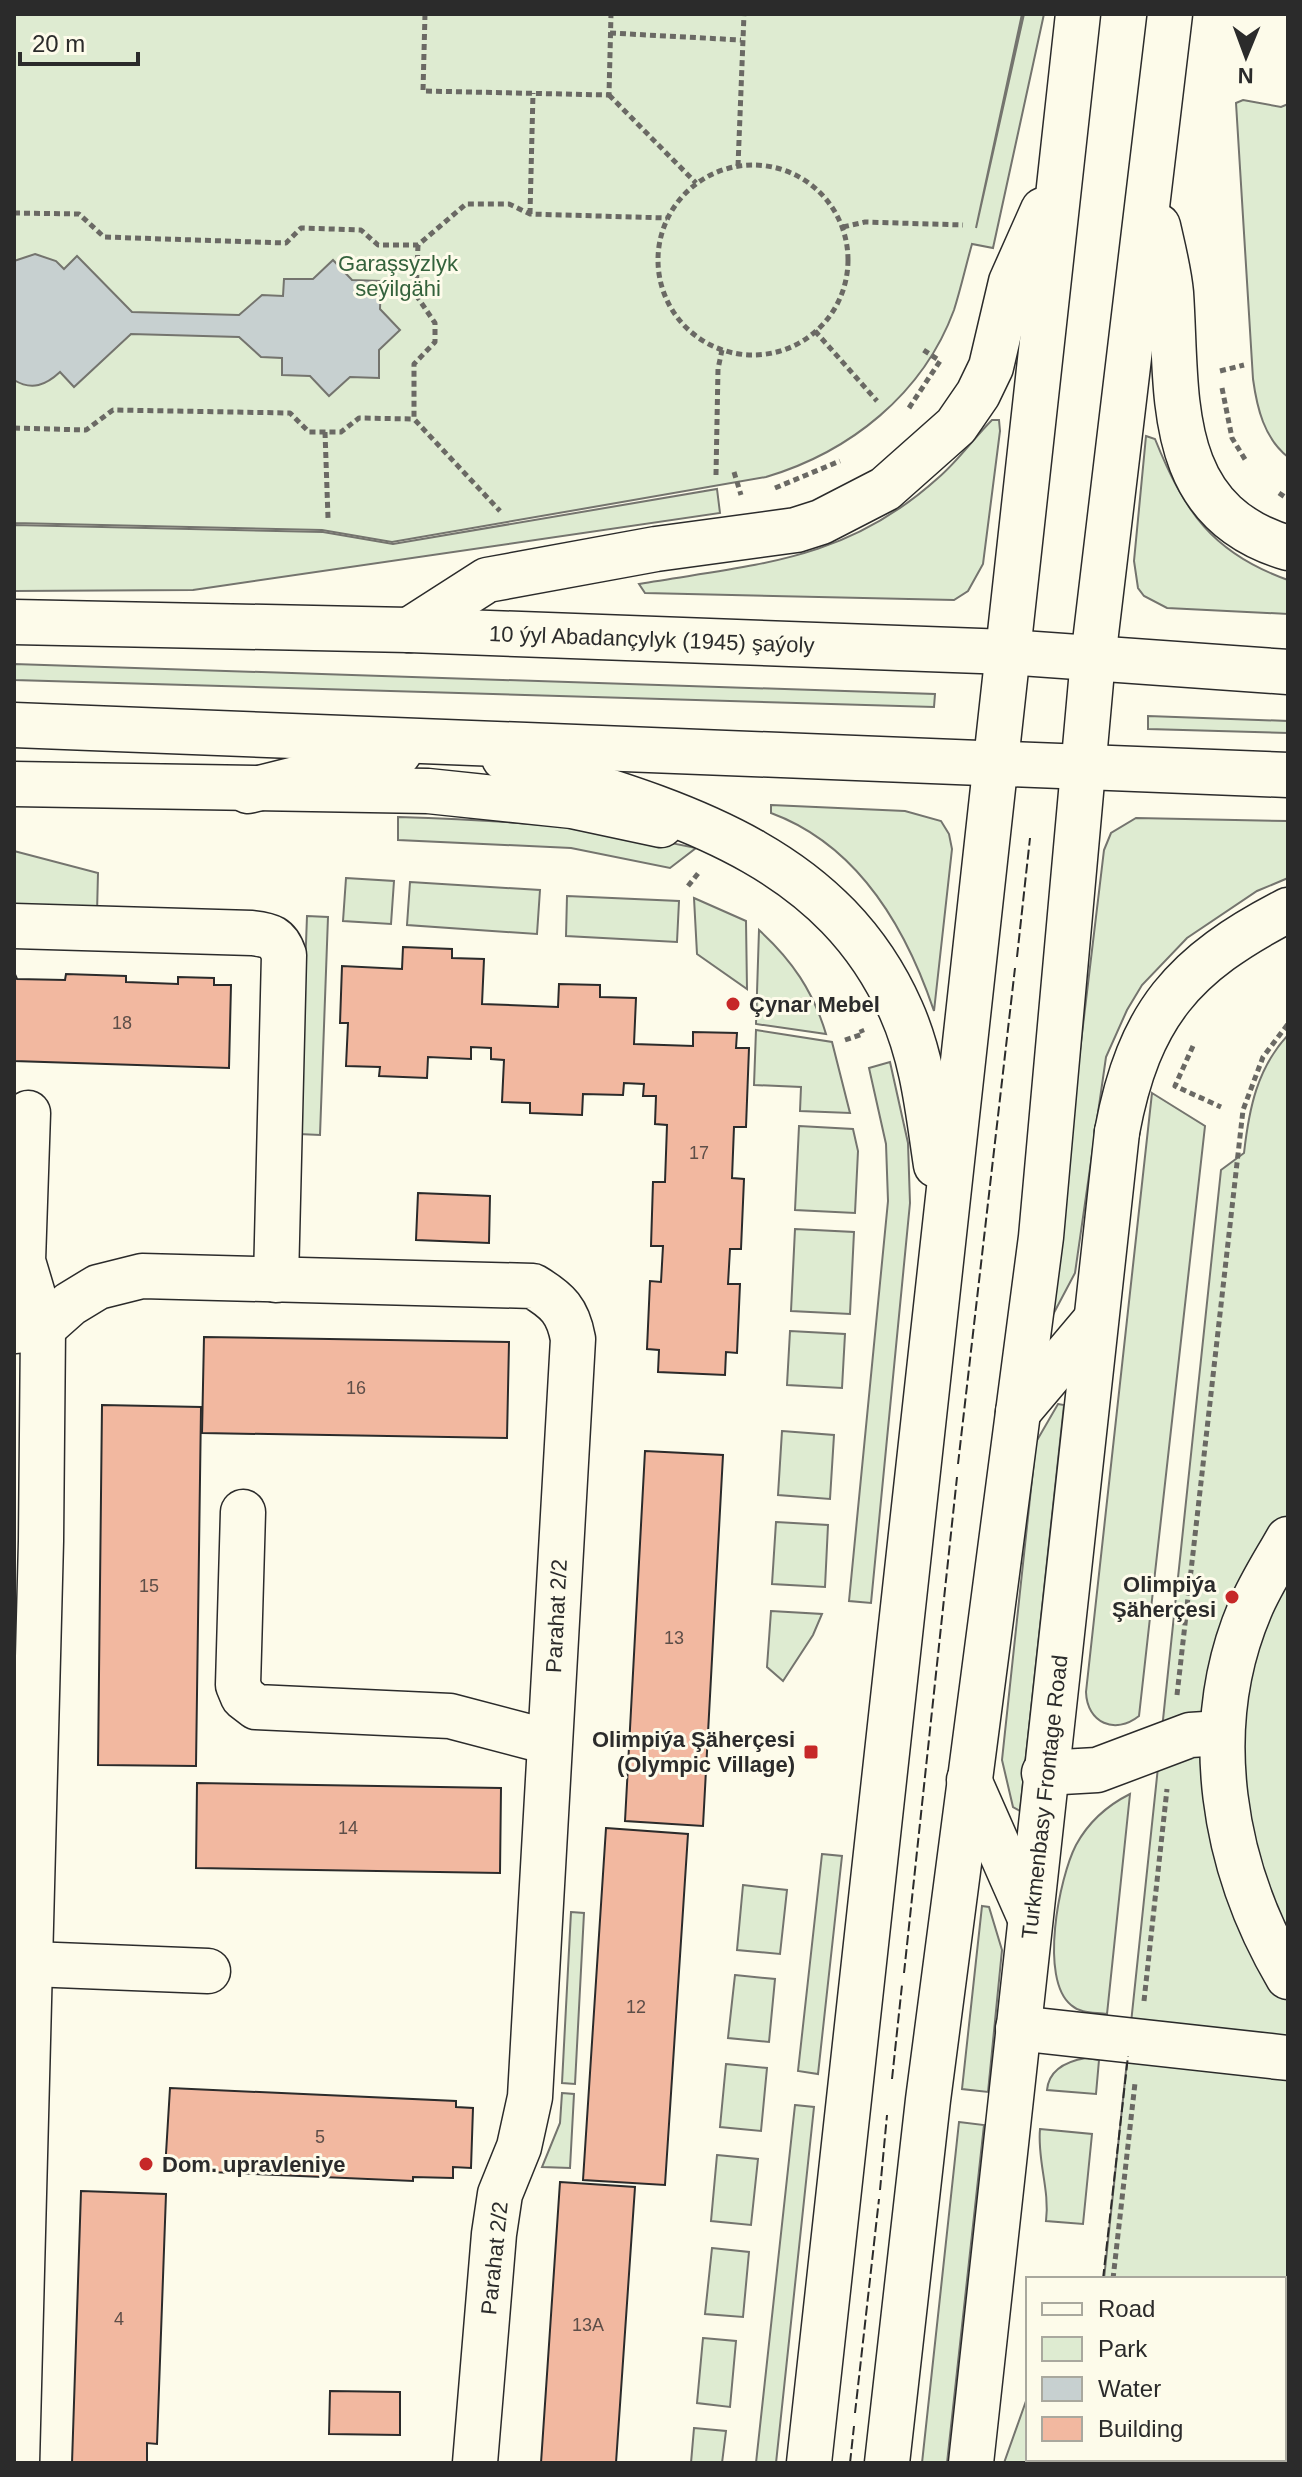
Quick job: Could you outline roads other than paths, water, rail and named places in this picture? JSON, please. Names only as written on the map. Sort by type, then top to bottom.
[{"type":"main road","points":[[809,2463],[1078,14]]},
{"type":"main road","points":[[887,2463],[928,2100],[1041,1237],[1093,659],[1170,14]]},
{"type":"main road","points":[[409,630],[487,580],[656,549],[796,530],[835,516],[885,489],[956,426],[978,394],[991,367],[1011,282],[1059,175]]},
{"type":"main road","points":[[1151,186],[1171,289],[1178,424],[1184,449],[1210,496],[1253,533],[1288,548]]},
{"type":"main road","name":"10 ýyl Abadançylyk (1945) şaýoly","points":[[14,622],[409,630],[1008,652],[1288,672]]},
{"type":"main road","points":[[14,725],[449,741],[997,767],[1085,767],[1288,775]]},
{"type":"main road","points":[[248,791],[449,741],[631,797],[735,841],[827,901],[857,935],[901,1010],[918,1060],[927,1102],[944,1230]]},
{"type":"main road","points":[[14,784],[248,791],[443,792],[572,806],[735,841]]},
{"type":"main road","name":"Turkmenbasy Frontage Road","points":[[971,2463],[1094,1322],[1117,1132],[1125,1091],[1147,1030],[1169,998],[1198,966],[1288,910]]},
{"type":"main road","points":[[14,926],[252,933],[270,935],[280,943],[284,955],[276,1280]]},
{"type":"main road","points":[[17,2463],[31,1964],[28,1330],[23,1261],[28,1113]]},
{"type":"main road","name":"Parahat 2/2","points":[[28,1330],[98,1287],[142,1276],[533,1286],[555,1299],[568,1315],[573,1339],[530,2097],[519,2147],[500,2194],[475,2463]]},
{"type":"main road","points":[[1018,1412],[1094,1322]]},
{"type":"main road","points":[[243,1512],[238,1685],[243,1697],[256,1707],[450,1716],[549,1742]]},
{"type":"main road","points":[[1288,1539],[1250,1609],[1233,1659],[1221,1733],[1227,1812],[1240,1872],[1257,1920],[1288,1977]]},
{"type":"main road","points":[[1044,1773],[1097,1770],[1173,1740],[1190,1735],[1221,1733]]},
{"type":"main road","points":[[969,1780],[1030,1918]]},
{"type":"main road","points":[[31,1964],[208,1971]]},
{"type":"main road","points":[[1018,2028],[1288,2058]]},
{"type":"water","points":[[35,254],[56,261],[64,269],[77,256],[132,312],[239,315],[262,295],[283,296],[284,279],[313,279],[333,260],[352,280],[381,281],[380,309],[400,330],[379,350],[379,378],[350,377],[329,396],[310,376],[282,375],[282,358],[261,357],[239,337],[131,334],[74,387],[60,372],[44,383],[27,385],[14,380],[14,261]]},
{"type":"place","name":"Çynar Mebel","points":[[733,1004]]},
{"type":"place","name":"Olimpiýa Şäherçesi","points":[[1232,1597]]},
{"type":"place","name":"Olimpiýa Şäherçesi (Olympic Village)","points":[[811,1752]]},
{"type":"place","name":"Dom. upravleniye","points":[[146,2164]]},
{"type":"park label","name":"Garaşsyzlyk seýilgähi","points":[[398,276]]}]
